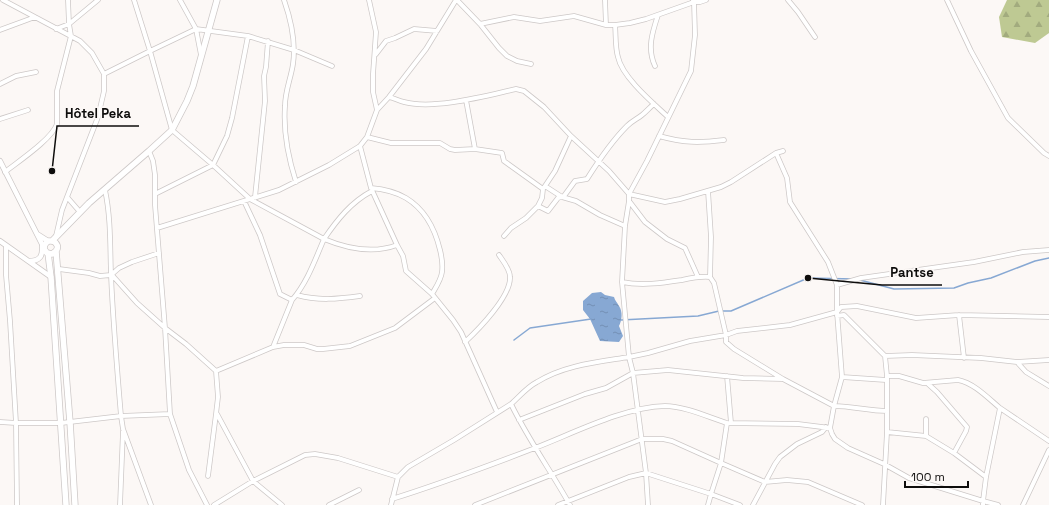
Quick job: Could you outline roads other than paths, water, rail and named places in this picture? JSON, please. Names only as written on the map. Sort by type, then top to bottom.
[{"type":"main road","points":[[52,242],[80,212],[172,130],[193,86],[217,0]]},
{"type":"main road","points":[[61,231],[52,242],[43,246],[48,253],[51,277],[66,505]]},
{"type":"main road","points":[[52,242],[58,248],[56,251],[59,269],[75,505]]},
{"type":"main road","points":[[48,253],[52,254],[56,251]]},
{"type":"street","points":[[3,0],[80,41],[92,53],[104,74],[103,96],[98,117],[62,210],[56,236]]},
{"type":"street","points":[[5,172],[40,144],[55,129],[56,92],[71,36],[68,0]]},
{"type":"street","points":[[56,29],[69,24],[98,0]]},
{"type":"street","points":[[134,0],[172,130],[250,199],[324,239],[355,249],[376,250],[397,244]]},
{"type":"street","points":[[180,0],[196,30],[201,56]]},
{"type":"street","points":[[284,0],[292,28],[294,50],[293,64],[285,98],[284,125],[290,163],[296,182]]},
{"type":"street","points":[[369,0],[376,32],[373,74],[377,110]]},
{"type":"street","points":[[157,228],[279,190],[360,146],[367,137],[377,110],[389,97],[426,49],[457,0],[507,56],[518,61],[532,64]]},
{"type":"street","points":[[605,0],[606,25]]},
{"type":"street","points":[[480,24],[514,18],[540,21],[574,16],[606,25],[615,25],[630,23],[658,15],[693,1],[700,2],[706,0]]},
{"type":"street","points":[[788,0],[798,12],[815,38]]},
{"type":"street","points":[[947,0],[971,51],[1008,118],[1049,156]]},
{"type":"street","points":[[648,505],[642,439],[633,373],[629,357],[622,282],[625,226],[629,194],[691,71],[695,35],[693,1]]},
{"type":"street","points":[[656,66],[650,53],[651,39],[658,15]]},
{"type":"street","points":[[0,30],[35,17]]},
{"type":"street","points":[[615,25],[618,57],[620,63],[638,88],[668,117]]},
{"type":"street","points":[[375,55],[386,41],[414,29],[437,31]]},
{"type":"street","points":[[104,74],[186,33],[196,30],[248,36],[268,41],[332,66]]},
{"type":"street","points":[[155,194],[213,165],[227,136],[232,118],[248,36]]},
{"type":"street","points":[[255,198],[265,101],[264,76],[268,41]]},
{"type":"street","points":[[0,84],[16,76],[36,72]]},
{"type":"street","points":[[389,97],[416,104],[432,104],[466,100],[516,89],[524,91],[544,107],[629,194],[665,202],[708,191],[731,182],[776,153],[783,151]]},
{"type":"street","points":[[466,100],[475,149]]},
{"type":"street","points":[[538,206],[548,212],[558,198],[564,196],[575,181],[586,180],[598,161],[626,127],[654,104]]},
{"type":"street","points":[[0,119],[28,110]]},
{"type":"street","points":[[504,236],[511,228],[526,218],[538,206],[542,198],[544,187],[555,171],[572,136]]},
{"type":"street","points":[[659,136],[690,143],[724,140]]},
{"type":"street","points":[[367,137],[391,143],[440,143],[450,149],[455,150],[475,149],[502,153],[504,161],[544,187],[576,201],[600,215],[625,226]]},
{"type":"street","points":[[360,146],[372,189],[403,256],[406,271],[432,294],[453,320],[465,342],[497,412]]},
{"type":"street","points":[[149,151],[155,175],[157,228],[170,414],[189,470],[207,505]]},
{"type":"street","points":[[753,505],[780,457],[797,444],[828,428],[842,377],[837,314],[837,285],[828,262],[790,202],[787,178],[776,153]]},
{"type":"street","points":[[0,162],[43,246],[41,257],[33,261],[29,261]]},
{"type":"street","points":[[273,347],[292,300],[297,295],[309,273],[324,239],[339,217],[372,189],[389,191],[406,198],[426,215],[438,241],[443,262],[442,272],[432,294]]},
{"type":"street","points":[[105,190],[110,226],[111,275],[123,429],[120,505]]},
{"type":"street","points":[[708,191],[711,237],[710,277],[714,284],[726,335],[726,342],[734,349],[783,379],[834,406],[848,406],[872,411],[887,411]]},
{"type":"street","points":[[67,198],[80,212]]},
{"type":"street","points":[[244,201],[260,235],[280,294],[292,300]]},
{"type":"street","points":[[629,201],[645,222],[667,239],[685,248],[698,277]]},
{"type":"street","points":[[36,233],[52,242]]},
{"type":"street","points":[[0,240],[6,246],[51,277]]},
{"type":"street","points":[[6,246],[6,275],[16,423],[17,505]]},
{"type":"street","points":[[837,285],[861,278],[974,262],[1023,252],[1049,250]]},
{"type":"street","points":[[59,269],[90,272],[100,276],[111,275],[119,268],[132,262],[159,253]]},
{"type":"street","points":[[465,342],[481,327],[499,304],[510,281],[510,275],[499,255]]},
{"type":"street","points":[[111,275],[137,303],[216,370],[218,397],[208,476]]},
{"type":"street","points":[[622,282],[642,284],[698,277],[710,277]]},
{"type":"street","points":[[297,295],[323,300],[360,296]]},
{"type":"street","points":[[216,370],[273,347],[284,345],[304,345],[317,349],[350,346],[396,328],[435,298]]},
{"type":"street","points":[[837,314],[841,307],[857,306],[912,318],[959,315],[1049,317]]},
{"type":"street","points":[[391,505],[398,477],[408,467],[511,404],[535,383],[546,377],[573,367],[648,353],[690,341],[726,335],[737,331],[790,325],[837,314],[844,315],[885,356],[887,432],[882,505]]},
{"type":"street","points":[[959,315],[964,358]]},
{"type":"street","points":[[885,356],[912,355],[1016,362],[1049,360]]},
{"type":"street","points":[[1016,362],[1026,372],[1049,386]]},
{"type":"street","points":[[519,420],[585,394],[606,388],[633,373],[668,370],[727,376],[783,379]]},
{"type":"street","points":[[708,505],[721,463],[729,423],[727,376]]},
{"type":"street","points":[[842,377],[886,378],[899,376],[919,383],[952,380],[962,381],[976,388],[1000,408],[1049,441]]},
{"type":"street","points":[[928,383],[966,426],[966,431],[954,453]]},
{"type":"street","points":[[511,404],[535,448],[569,503]]},
{"type":"street","points":[[392,499],[436,485],[535,448],[593,424],[638,410],[665,406],[675,407],[729,423],[798,424],[828,428],[835,439],[848,448],[884,464],[909,478],[983,503],[998,505]]},
{"type":"street","points":[[983,503],[986,477],[1000,408]]},
{"type":"street","points":[[0,422],[61,423],[121,416],[170,414]]},
{"type":"street","points":[[216,414],[254,481],[282,505]]},
{"type":"street","points":[[926,419],[926,436]]},
{"type":"street","points":[[123,429],[151,505]]},
{"type":"street","points":[[887,432],[926,436],[954,453],[986,477]]},
{"type":"street","points":[[476,505],[642,439],[663,439],[672,441],[765,482],[787,480],[808,482],[862,505]]},
{"type":"street","points":[[1022,505],[1049,450]]},
{"type":"street","points":[[214,505],[254,481],[305,455],[315,454],[338,458],[398,477]]},
{"type":"street","points":[[558,505],[569,503],[629,477],[646,473],[740,505]]},
{"type":"street","points":[[329,505],[359,490]]},
{"type":"water","points":[[601,292],[605,295],[614,297],[620,308],[622,316],[619,326],[623,336],[619,342],[600,341],[590,319],[583,310],[583,301],[592,293]]},
{"type":"waterway","points":[[860,280],[894,289],[954,288],[991,278],[1035,261],[1049,258]]},
{"type":"waterway","points":[[722,311],[731,311],[808,278],[854,279]]},
{"type":"waterway","points":[[621,320],[698,316],[719,311]]},
{"type":"waterway","points":[[514,340],[530,328],[591,319]]},
{"type":"place","name":"Hôtel Peka","points":[[52,171]]},
{"type":"place","name":"Pantse","points":[[808,278]]}]
